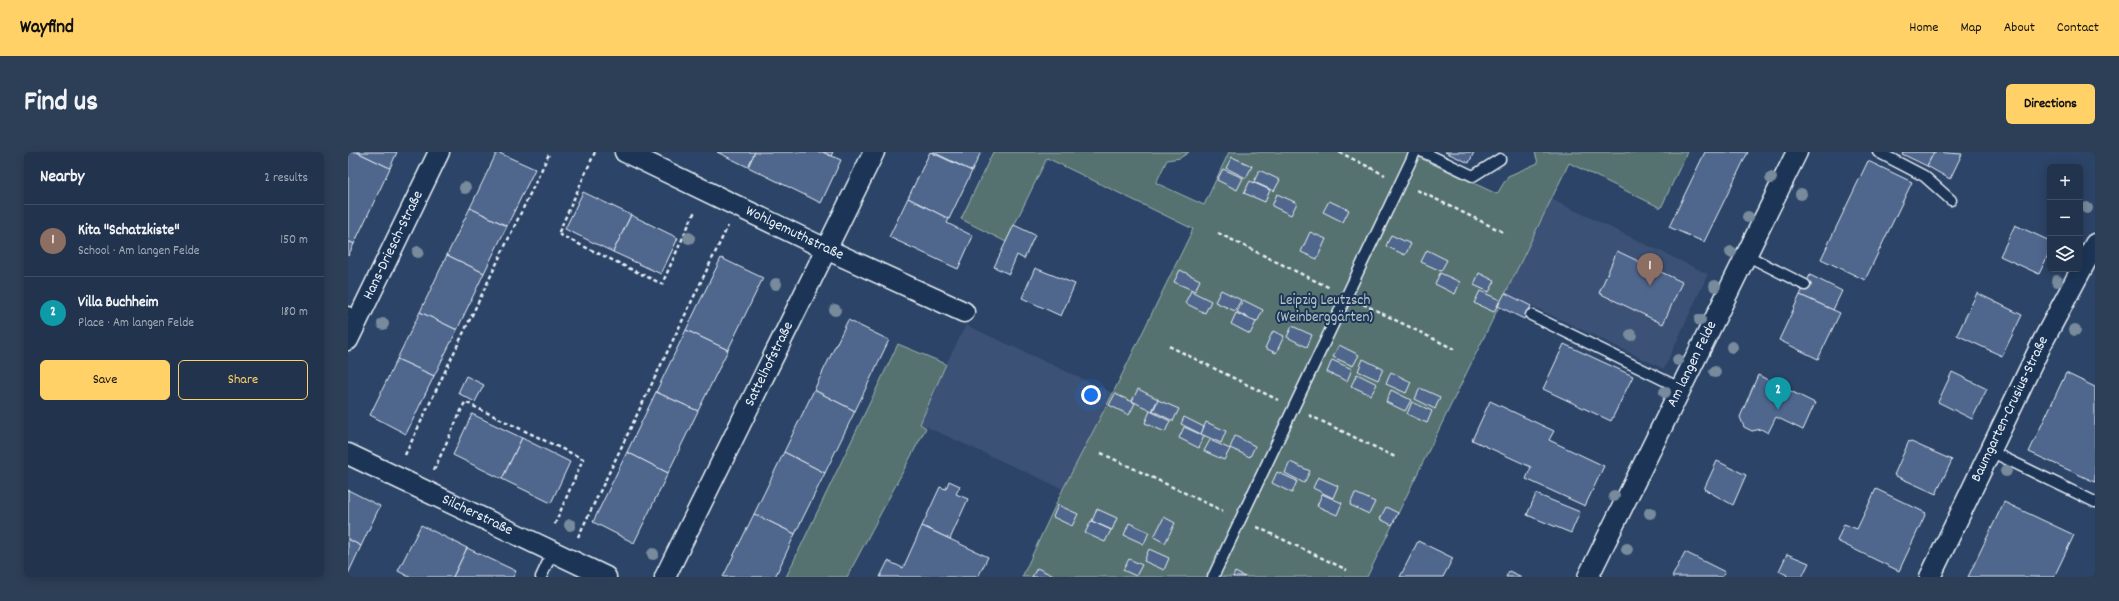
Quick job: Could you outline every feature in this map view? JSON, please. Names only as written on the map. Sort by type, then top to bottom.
[{"type":"street","name":"Hans-Driesch-Straße","points":[[348,340],[354,314],[440,152]]},
{"type":"street","name":"Sattelhofstraße","points":[[665,577],[874,152]]},
{"type":"street","name":"Am langen Felde","points":[[1588,577],[1797,152]]},
{"type":"street","name":"Wohlgemuthstraße","points":[[630,153],[826,249],[964,312]]},
{"type":"street","name":"Baumgarten-Crusius-Straße","points":[[1930,577],[2043,341],[2095,244]]},
{"type":"street","name":"Silcherstraße","points":[[348,454],[606,577]]},
{"type":"lane","points":[[1213,577],[1415,152]]},
{"type":"lane","points":[[1423,152],[1473,176],[1500,159]]},
{"type":"lane","points":[[1878,152],[1924,176],[1951,200]]},
{"type":"lane","points":[[1746,254],[1805,285]]},
{"type":"lane","points":[[1531,315],[1680,388]]},
{"type":"lane","points":[[1990,451],[2095,502]]},
{"type":"lane","points":[[541,577],[555,553]]},
{"type":"path","points":[[395,476],[550,152]]},
{"type":"path","points":[[595,152],[558,234],[662,284],[704,190]]},
{"type":"path","points":[[1339,152],[1504,233]]},
{"type":"path","points":[[555,553],[737,206]]},
{"type":"path","points":[[424,490],[465,402],[584,459],[555,553]]},
{"type":"shaded area","points":[[1551,199],[1708,274],[1664,369],[1505,293]]},
{"type":"shaded area","points":[[966,325],[1113,393],[1063,489],[920,424],[946,364]]},
{"type":"green space","name":"Leipzig Leutzsch (Weinberggärten)","points":[[993,152],[1189,152],[1180,158],[1167,160],[1156,183],[1204,205],[1229,152],[1407,152],[1497,194],[1508,176],[1538,163],[1535,152],[1687,152],[1661,208],[1569,163],[1367,577],[1022,577],[1063,489],[1113,393],[1193,229],[1047,158],[1006,242],[961,219]]},
{"type":"green space","points":[[898,344],[946,364],[920,424],[926,428],[847,577],[786,577]]},
{"type":"building","points":[[348,152],[357,152],[390,168],[354,244],[348,241]]},
{"type":"building","points":[[357,152],[397,152],[390,168]]},
{"type":"building","points":[[497,152],[535,169],[507,226],[470,208]]},
{"type":"building","points":[[717,152],[755,152],[748,167]]},
{"type":"building","points":[[755,152],[823,152],[841,160],[821,203],[748,167]]},
{"type":"building","points":[[823,152],[833,152],[831,156]]},
{"type":"building","points":[[930,152],[972,171],[949,219],[908,198]]},
{"type":"building","points":[[933,152],[981,152],[972,171]]},
{"type":"building","points":[[1445,152],[1474,152],[1469,163]]},
{"type":"building","points":[[1705,152],[1748,152],[1704,242],[1669,227]]},
{"type":"building","points":[[1903,152],[1934,152],[1927,166],[1902,154]]},
{"type":"building","points":[[1934,152],[1962,154],[1950,179],[1927,166]]},
{"type":"building","points":[[1232,157],[1252,166],[1246,178],[1226,168]]},
{"type":"building","points":[[1868,161],[1912,182],[1865,280],[1821,259]]},
{"type":"building","points":[[1223,169],[1243,178],[1237,190],[1217,180]]},
{"type":"building","points":[[1259,170],[1280,180],[1274,191],[1254,182]]},
{"type":"building","points":[[1250,181],[1270,190],[1265,202],[1244,193]]},
{"type":"building","points":[[583,192],[631,215],[613,252],[565,229]]},
{"type":"building","points":[[1277,194],[1297,203],[1291,215],[1272,206]]},
{"type":"building","points":[[908,198],[949,219],[947,223],[973,236],[958,269],[889,237]]},
{"type":"building","points":[[1329,201],[1349,210],[1343,222],[1323,212]]},
{"type":"building","points":[[470,208],[507,226],[484,273],[447,255]]},
{"type":"building","points":[[631,215],[678,238],[661,274],[613,252]]},
{"type":"building","points":[[1014,225],[1035,235],[1024,259],[1017,255],[1009,274],[994,267]]},
{"type":"building","points":[[2015,225],[2047,240],[2047,257],[2039,274],[2000,256]]},
{"type":"building","points":[[1310,232],[1326,239],[1317,259],[1301,252]]},
{"type":"building","points":[[1391,235],[1411,244],[1405,255],[1386,246]]},
{"type":"building","points":[[348,241],[354,244],[348,256]]},
{"type":"building","points":[[1427,250],[1447,260],[1441,271],[1421,262]]},
{"type":"building","points":[[1617,251],[1682,282],[1663,324],[1599,293]]},
{"type":"building","points":[[447,255],[484,273],[457,330],[420,312]]},
{"type":"building","points":[[721,258],[763,278],[728,350],[686,330]]},
{"type":"building","points":[[1035,268],[1075,284],[1061,316],[1022,298]]},
{"type":"building","points":[[1180,270],[1200,280],[1195,291],[1174,282]]},
{"type":"building","points":[[1440,273],[1460,282],[1455,294],[1435,284]]},
{"type":"building","points":[[1479,273],[1495,281],[1489,292],[1474,285]]},
{"type":"building","points":[[1810,275],[1842,291],[1833,310],[1800,295]]},
{"type":"building","points":[[1221,290],[1241,300],[1235,311],[1215,302]]},
{"type":"building","points":[[1191,291],[1211,301],[1205,313],[1185,303]]},
{"type":"building","points":[[1480,291],[1500,300],[1494,312],[1474,303]]},
{"type":"building","points":[[1505,293],[1531,306],[1524,319],[1498,306]]},
{"type":"building","points":[[1977,293],[2022,315],[2002,356],[1957,335]]},
{"type":"building","points":[[1800,295],[1840,313],[1818,359],[1779,340]]},
{"type":"building","points":[[1243,300],[1263,310],[1257,322],[1237,312]]},
{"type":"building","points":[[420,312],[457,330],[434,376],[397,359]]},
{"type":"building","points":[[1236,313],[1256,322],[1250,334],[1231,324]]},
{"type":"building","points":[[848,320],[889,340],[855,411],[814,390]]},
{"type":"building","points":[[1292,326],[1312,335],[1307,347],[1287,337]]},
{"type":"building","points":[[686,330],[728,350],[698,411],[656,392]]},
{"type":"building","points":[[1273,331],[1284,336],[1276,353],[1265,348]]},
{"type":"building","points":[[1564,344],[1633,376],[1611,421],[1543,389]]},
{"type":"building","points":[[1339,345],[1359,355],[1353,366],[1333,357]]},
{"type":"building","points":[[397,359],[434,376],[406,434],[370,415]]},
{"type":"building","points":[[1363,359],[1383,369],[1378,380],[1358,371]]},
{"type":"building","points":[[1332,360],[1352,369],[1347,381],[1327,372]]},
{"type":"building","points":[[1391,372],[1411,382],[1406,393],[1386,384]]},
{"type":"building","points":[[1952,372],[1987,389],[1972,419],[1938,402]]},
{"type":"building","points":[[2066,373],[2095,387],[2095,482],[2029,452]]},
{"type":"building","points":[[1357,374],[1377,384],[1371,395],[1351,386]]},
{"type":"building","points":[[1758,375],[1815,403],[1803,430],[1776,417],[1768,433],[1761,429],[1752,431],[1744,427],[1740,417]]},
{"type":"building","points":[[466,376],[484,385],[475,402],[458,393]]},
{"type":"building","points":[[1420,388],[1440,397],[1435,409],[1415,399]]},
{"type":"building","points":[[1138,389],[1158,399],[1152,411],[1132,401]]},
{"type":"building","points":[[814,390],[855,411],[825,473],[784,452]]},
{"type":"building","points":[[1391,390],[1411,400],[1405,411],[1386,402]]},
{"type":"building","points":[[656,392],[698,411],[668,473],[627,452]]},
{"type":"building","points":[[1115,394],[1135,403],[1129,415],[1109,405]]},
{"type":"building","points":[[1158,400],[1179,409],[1173,421],[1153,411]]},
{"type":"building","points":[[1490,401],[1554,431],[1549,440],[1604,466],[1585,506],[1526,479],[1531,467],[1472,440]]},
{"type":"building","points":[[1412,402],[1432,411],[1427,423],[1407,414]]},
{"type":"building","points":[[1150,411],[1170,421],[1165,432],[1145,423]]},
{"type":"building","points":[[472,414],[522,438],[502,479],[453,455]]},
{"type":"building","points":[[1184,417],[1204,427],[1201,434],[1181,424]]},
{"type":"building","points":[[1206,422],[1226,431],[1221,443],[1201,434]]},
{"type":"building","points":[[1184,427],[1204,436],[1199,448],[1179,438]]},
{"type":"building","points":[[1235,436],[1255,446],[1250,457],[1230,448]]},
{"type":"building","points":[[522,438],[570,462],[551,503],[502,479]]},
{"type":"building","points":[[1210,440],[1230,449],[1224,460],[1204,451]]},
{"type":"building","points":[[1909,441],[1952,460],[1936,494],[1894,475]]},
{"type":"building","points":[[627,452],[668,473],[634,543],[593,522]]},
{"type":"building","points":[[784,452],[825,473],[795,534],[754,514]]},
{"type":"building","points":[[1717,461],[1746,475],[1733,505],[1704,489]]},
{"type":"building","points":[[1290,462],[1310,471],[1304,483],[1285,473]]},
{"type":"building","points":[[1277,472],[1297,481],[1292,493],[1272,483]]},
{"type":"building","points":[[1318,477],[1338,486],[1333,498],[1313,488]]},
{"type":"building","points":[[949,481],[960,486],[956,494],[968,499],[950,539],[922,526],[940,487],[946,489]]},
{"type":"building","points":[[1876,489],[1926,513],[1899,571],[1837,541],[1844,524],[1857,529]]},
{"type":"building","points":[[348,490],[380,506],[361,546],[348,539]]},
{"type":"building","points":[[1355,493],[1375,502],[1369,514],[1350,505]]},
{"type":"building","points":[[1322,494],[1342,503],[1337,515],[1317,506]]},
{"type":"building","points":[[1536,494],[1580,512],[1571,533],[1527,515]]},
{"type":"building","points":[[2004,502],[2074,535],[2054,577],[1968,577]]},
{"type":"building","points":[[1058,505],[1078,514],[1072,526],[1053,517]]},
{"type":"building","points":[[1386,507],[1398,513],[1392,525],[1380,519]]},
{"type":"building","points":[[1097,509],[1117,518],[1112,530],[1092,521]]},
{"type":"building","points":[[754,514],[795,534],[775,577],[723,577]]},
{"type":"building","points":[[1164,517],[1175,523],[1165,543],[1154,537]]},
{"type":"building","points":[[1091,521],[1111,530],[1105,542],[1085,533]]},
{"type":"building","points":[[1129,523],[1149,532],[1144,544],[1124,535]]},
{"type":"building","points":[[421,525],[467,548],[453,577],[409,577],[398,571]]},
{"type":"building","points":[[922,526],[988,557],[978,577],[880,577],[888,561],[903,568]]},
{"type":"building","points":[[348,539],[361,546],[348,574]]},
{"type":"building","points":[[1418,541],[1453,558],[1443,577],[1400,577]]},
{"type":"building","points":[[467,548],[516,571],[513,577],[453,577]]},
{"type":"building","points":[[1149,549],[1169,558],[1164,570],[1144,561]]},
{"type":"building","points":[[1685,552],[1725,572],[1722,577],[1672,577]]},
{"type":"building","points":[[1787,554],[1809,563],[1802,577],[1786,577],[1787,575],[1779,571]]},
{"type":"building","points":[[1129,559],[1142,565],[1136,576],[1123,570]]},
{"type":"building","points":[[1037,568],[1056,577],[1032,577]]},
{"type":"building","points":[[1509,571],[1522,577],[1506,577]]},
{"type":"building","points":[[1235,572],[1245,577],[1233,577]]},
{"type":"place","name":"Kita \"Schatzkiste\"","points":[[1650,286]]},
{"type":"place","name":"Villa Buchheim","points":[[1778,410]]}]
